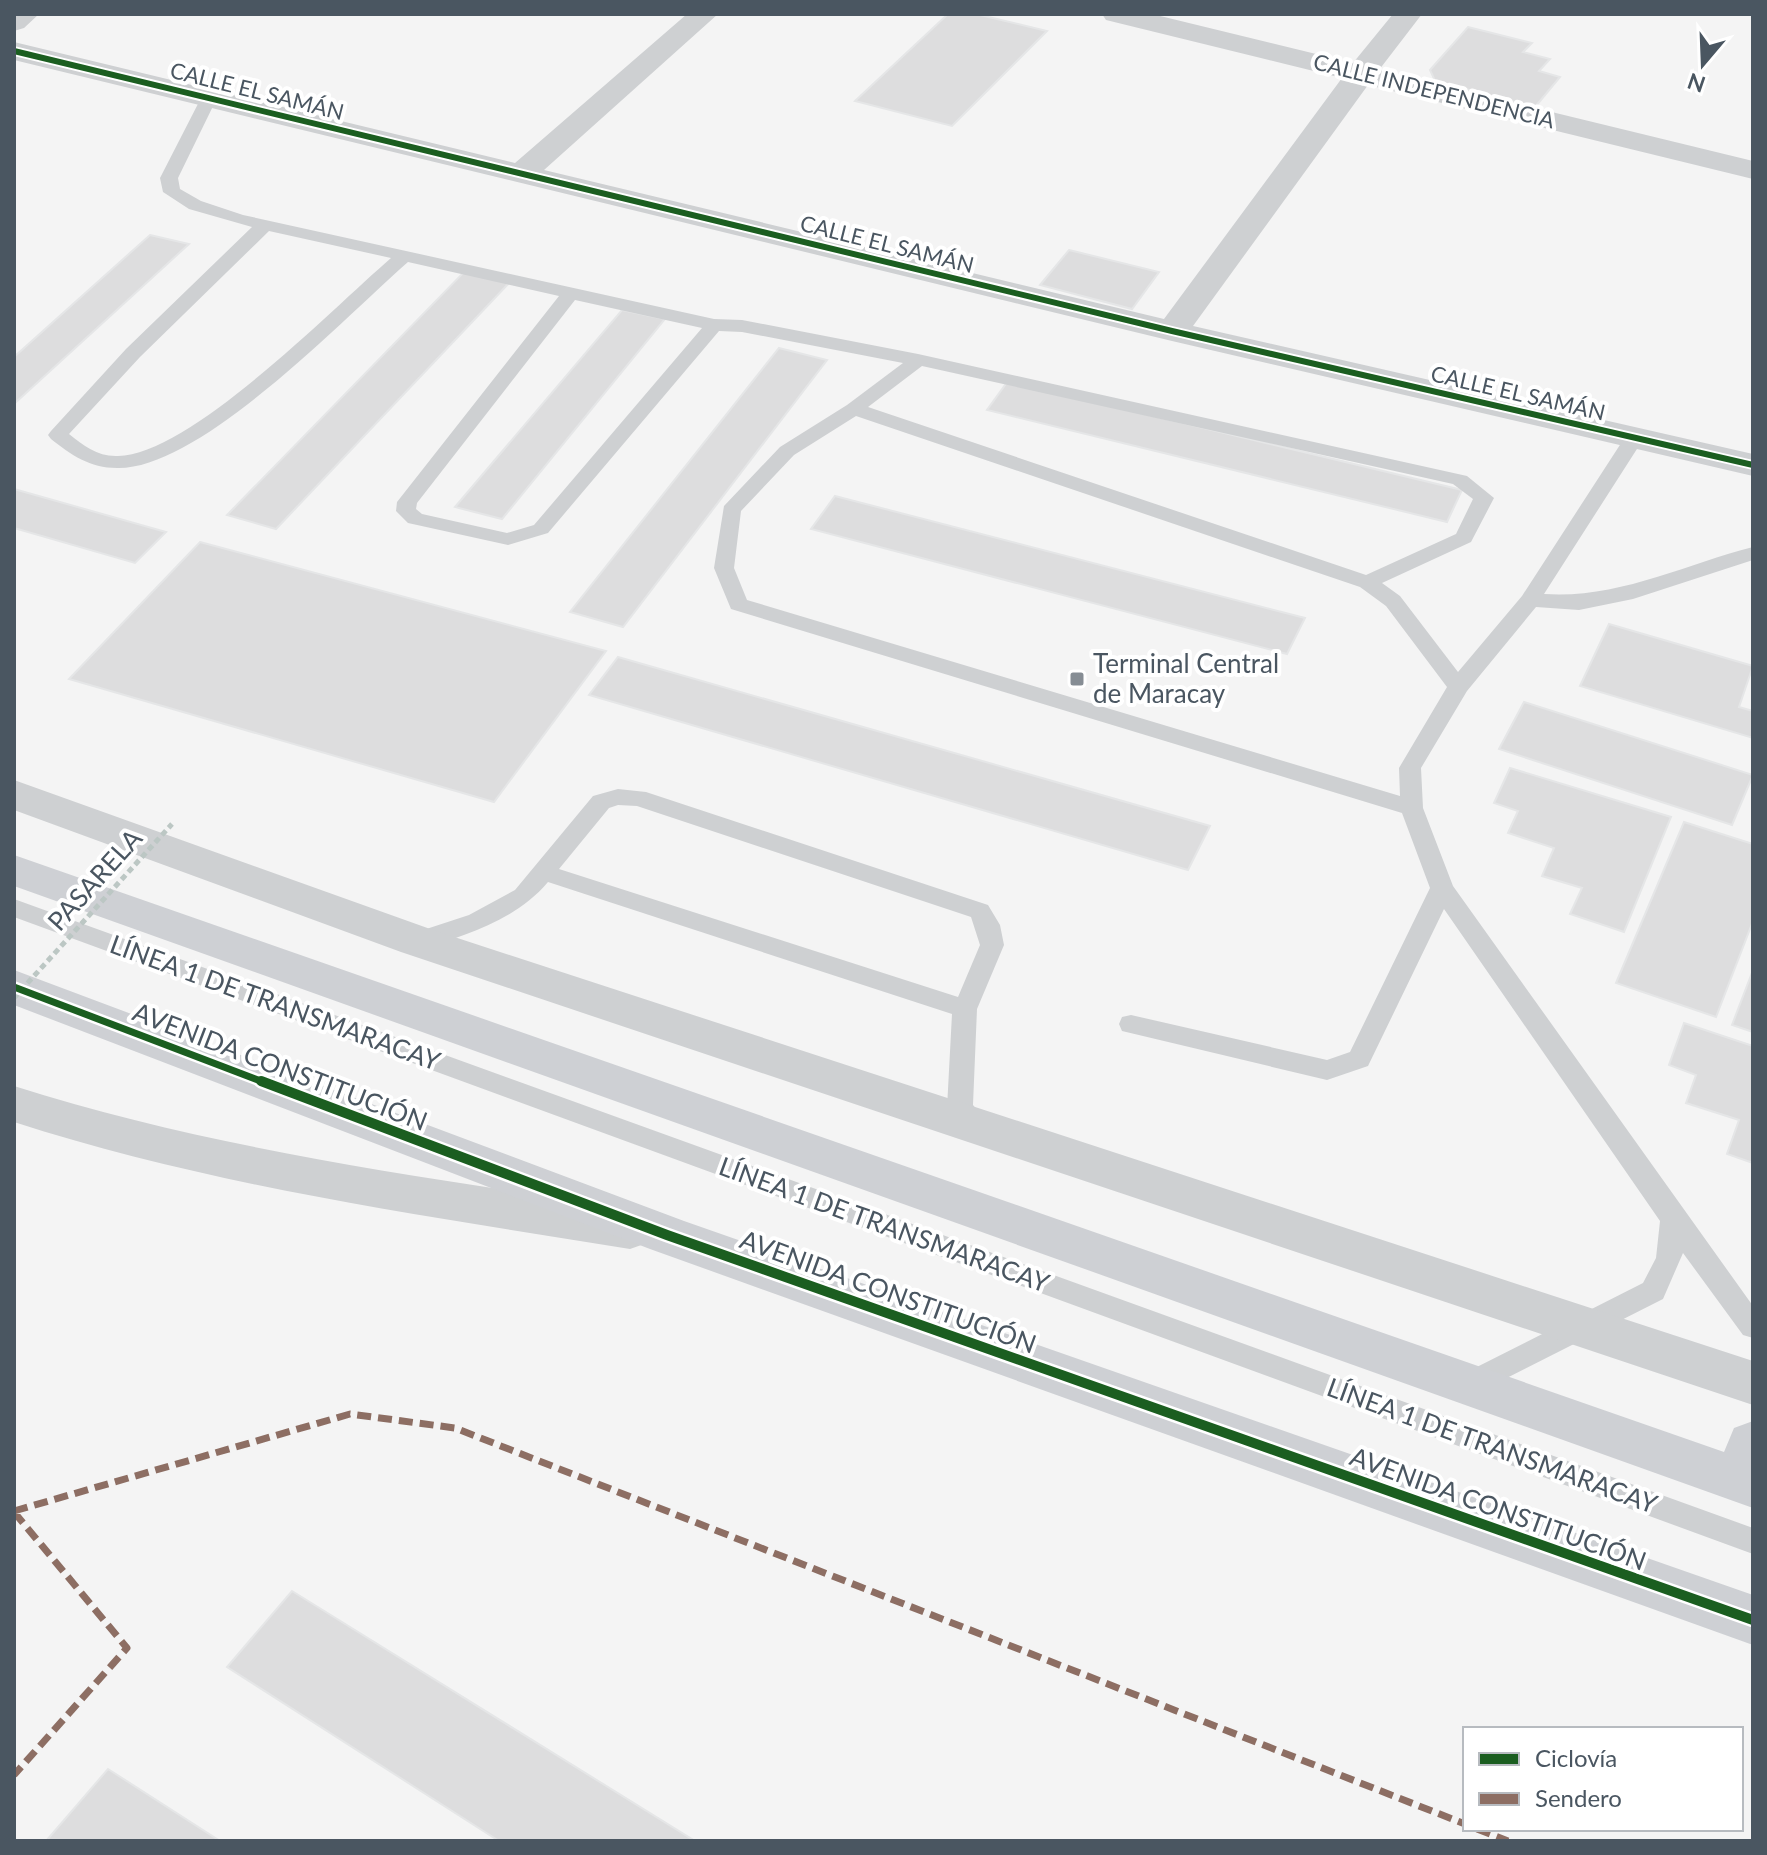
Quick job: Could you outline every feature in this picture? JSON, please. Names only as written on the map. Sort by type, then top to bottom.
[{"type":"street","points":[[14,22],[25,14]]},
{"type":"street","points":[[521,174],[704,14]]},
{"type":"street","name":"CALLE INDEPENDENCIA","points":[[1116,14],[1753,170]]},
{"type":"street","points":[[1172,331],[1361,73],[1408,14]]},
{"type":"street","name":"CALLE EL SAMÁN","points":[[14,51],[1172,331],[1753,465]]},
{"type":"street","points":[[14,794],[417,941],[1753,1383]]},
{"type":"street","points":[[14,870],[1469,1384],[1748,1470]]},
{"type":"street","name":"AVENIDA CONSTITUCIÓN","points":[[14,987],[667,1235],[1753,1620]]},
{"type":"street","points":[[14,1104],[94,1132],[216,1163],[667,1235]]},
{"type":"lane","points":[[209,98],[169,178],[172,192],[195,205],[265,225],[714,325],[742,326],[918,360],[1460,480],[1484,498],[1464,538],[1367,582]]},
{"type":"lane","points":[[265,225],[133,353],[58,435],[71,449],[93,459],[131,460],[163,452],[211,426],[404,256]]},
{"type":"lane","points":[[571,293],[407,502],[406,511],[415,519],[508,539],[541,529],[714,325]]},
{"type":"lane","points":[[918,360],[854,409],[787,451],[731,510],[724,568],[738,604],[1412,808]]},
{"type":"lane","points":[[854,409],[1367,582],[1393,601],[1458,687]]},
{"type":"lane","points":[[1634,438],[1530,600],[1458,687],[1410,768],[1412,808],[1442,888],[1673,1219],[1753,1327]]},
{"type":"lane","points":[[1530,600],[1579,603],[1633,592],[1753,553]]},
{"type":"lane","points":[[417,941],[477,921],[523,896],[601,802],[618,797],[638,798],[980,911],[988,925],[992,945],[965,1009],[960,1108],[979,1128]]},
{"type":"lane","points":[[542,872],[965,1009]]},
{"type":"lane","points":[[1131,1024],[1327,1070],[1359,1059],[1442,888]]},
{"type":"lane","name":"LÍNEA 1 DE TRANSMARACAY","points":[[14,908],[1753,1541]]},
{"type":"lane","points":[[1469,1384],[1653,1291],[1669,1258],[1673,1219]]},
{"type":"building","points":[[948,14],[976,14],[1047,31],[952,126],[855,101]]},
{"type":"building","points":[[1468,27],[1532,43],[1523,52],[1550,59],[1539,71],[1560,77],[1535,107],[1435,81],[1430,70]]},
{"type":"building","points":[[150,235],[189,244],[14,404],[14,357]]},
{"type":"building","points":[[1069,250],[1159,272],[1132,309],[1040,285]]},
{"type":"building","points":[[465,271],[510,282],[276,529],[227,515]]},
{"type":"building","points":[[622,310],[665,319],[502,519],[455,507]]},
{"type":"building","points":[[779,348],[827,360],[623,627],[570,612]]},
{"type":"building","points":[[1008,381],[1462,490],[1447,522],[987,410]]},
{"type":"building","points":[[14,489],[166,532],[135,563],[14,528]]},
{"type":"building","points":[[835,496],[1305,618],[1287,654],[811,529]]},
{"type":"building","points":[[200,542],[606,651],[494,802],[69,679]]},
{"type":"building","points":[[1609,624],[1753,666],[1739,707],[1753,711],[1753,738],[1580,686]]},
{"type":"building","points":[[618,657],[1210,826],[1188,870],[589,695]]},
{"type":"building","points":[[1524,702],[1753,775],[1732,825],[1499,749]]},
{"type":"building","points":[[1510,768],[1671,817],[1624,932],[1570,914],[1582,888],[1542,876],[1554,848],[1508,833],[1518,811],[1494,803]]},
{"type":"building","points":[[1684,822],[1753,844],[1753,921],[1716,1017],[1616,983]]},
{"type":"building","points":[[1753,970],[1753,1032],[1732,1025]]},
{"type":"building","points":[[1684,1023],[1753,1046],[1753,1163],[1727,1154],[1739,1120],[1686,1103],[1696,1075],[1669,1065]]},
{"type":"building","points":[[292,1591],[695,1841],[499,1841],[227,1667]]},
{"type":"building","points":[[108,1769],[220,1841],[46,1841]]},
{"type":"marked path","points":[[14,1511],[350,1414],[455,1428],[1463,1823]]},
{"type":"marked path","points":[[14,1512],[127,1648],[14,1775]]},
{"type":"marked path","points":[[1482,1831],[1508,1841]]},
{"type":"cycle path","points":[[14,51],[1172,331],[1753,465]]},
{"type":"cycle path","points":[[14,987],[667,1235],[1753,1620]]},
{"type":"place","name":"Terminal Central de Maracay","points":[[1077,679]]}]
